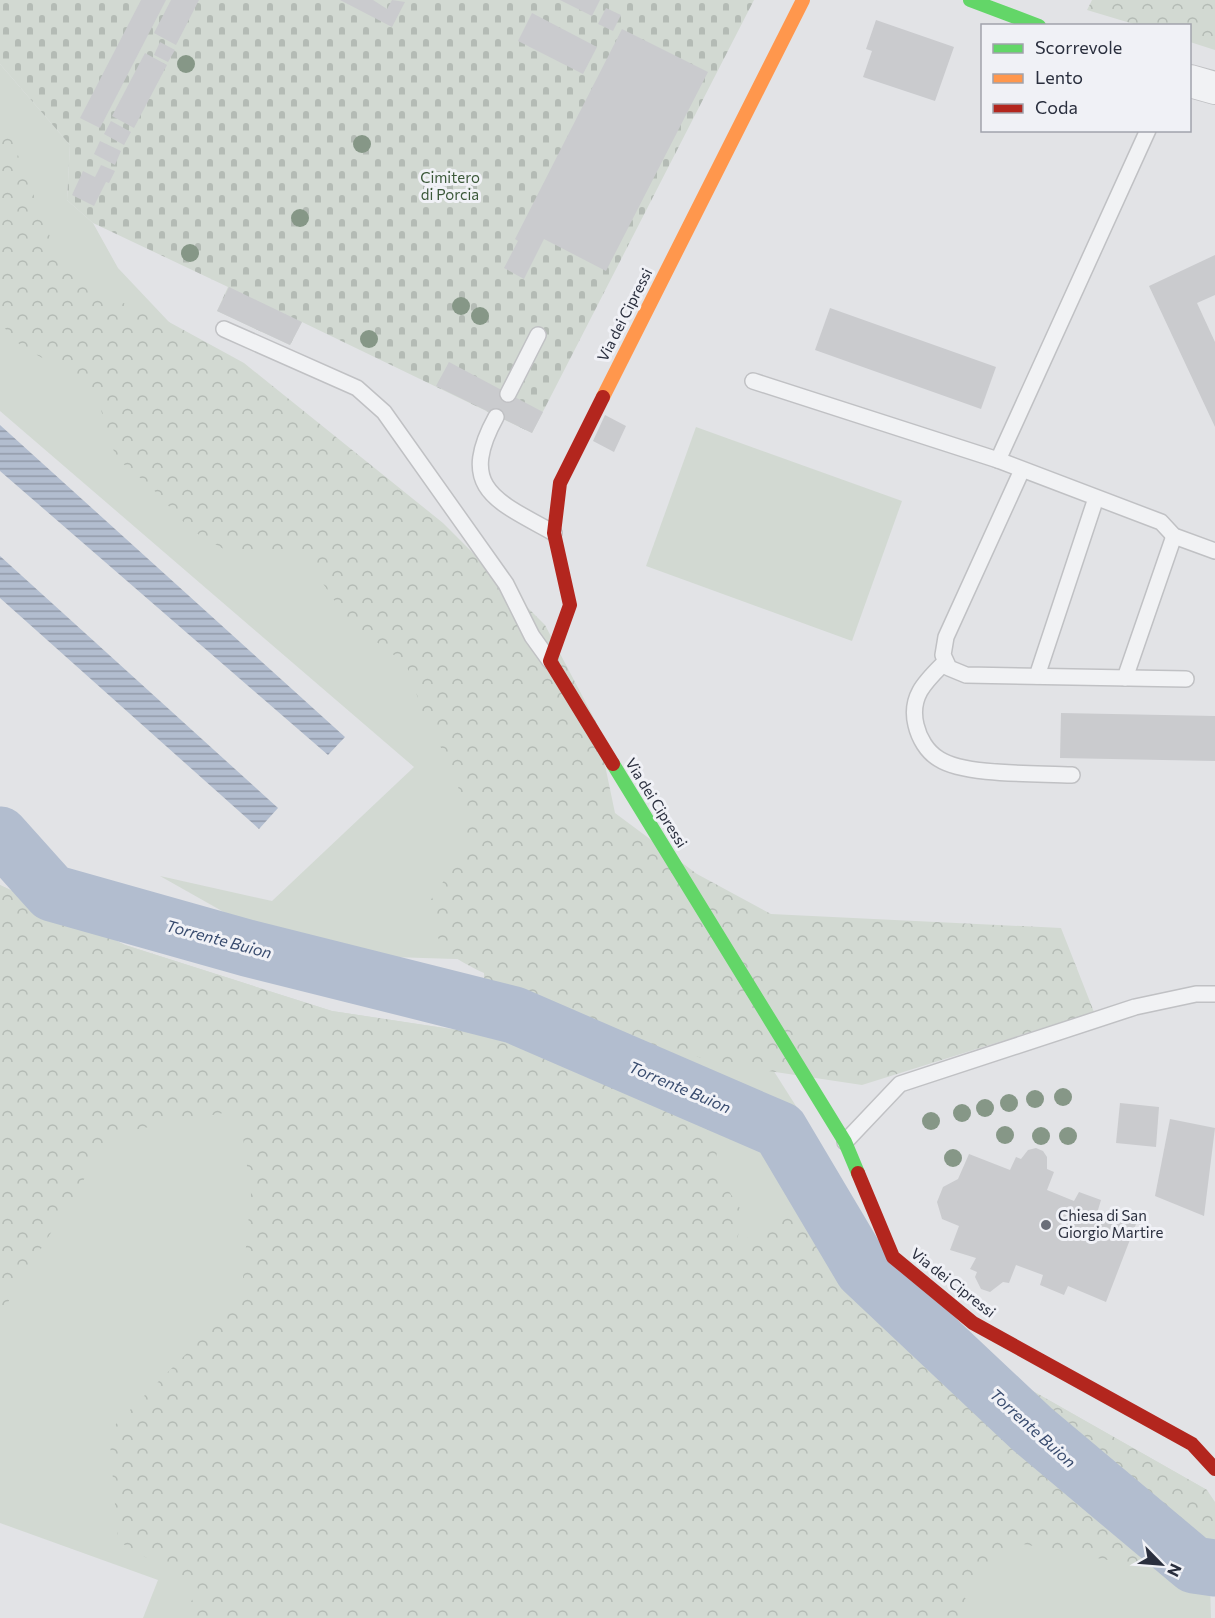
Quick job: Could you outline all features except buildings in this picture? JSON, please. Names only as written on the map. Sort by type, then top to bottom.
[{"type":"street","name":"Via dei Cipressi","points":[[802,0],[560,483],[554,533],[570,605],[550,661],[845,1142],[893,1257],[973,1323],[1192,1444],[1215,1469]]},
{"type":"street","points":[[970,0],[1034,24]]},
{"type":"street","points":[[1191,81],[1215,88]]},
{"type":"lane","points":[[998,460],[1147,132]]},
{"type":"lane","points":[[224,329],[357,388],[384,412],[506,584],[532,636],[550,661]]},
{"type":"lane","points":[[508,394],[538,335]]},
{"type":"lane","points":[[753,381],[998,460],[1161,522],[1174,537],[1215,551]]},
{"type":"lane","points":[[496,417],[484,442],[480,458],[479,472],[484,484],[504,505],[554,533]]},
{"type":"lane","points":[[1022,470],[946,637],[943,655],[945,662],[950,668],[966,675],[1186,679]]},
{"type":"lane","points":[[1037,676],[1096,498]]},
{"type":"lane","points":[[1125,678],[1174,537]]},
{"type":"lane","points":[[945,662],[921,686],[915,709],[915,721],[923,743],[938,759],[977,769],[1072,775]]},
{"type":"lane","points":[[845,1142],[900,1084],[1135,1007],[1196,994],[1215,994]]},
{"type":"green space","name":"Cimitero di Porcia","points":[[0,0],[754,0],[532,433],[302,322],[290,345],[217,311],[228,287],[93,223],[67,200],[70,145],[0,64]]},
{"type":"green space","points":[[1092,0],[1215,0],[1215,50],[1191,42],[1191,24],[1134,24],[1087,10]]},
{"type":"green space","points":[[0,64],[70,145],[67,200],[93,223],[118,268],[169,322],[453,590],[519,961],[298,954],[160,876],[272,901],[414,767],[0,411]]},
{"type":"green space","points":[[0,122],[12,140],[58,257],[99,293],[169,322],[244,363],[443,523],[545,625],[596,722],[615,813],[697,874],[771,914],[1061,928],[1094,1012],[862,1085],[735,1066],[625,1039],[571,1031],[519,1015],[485,997],[484,973],[459,960],[444,948],[435,931],[428,904],[462,854],[467,834],[455,770],[428,727],[406,664],[348,621],[316,573],[295,553],[227,551],[191,530],[149,485],[116,458],[97,397],[62,369],[21,346],[0,323]]},
{"type":"green space","points":[[696,427],[902,501],[852,641],[646,566]]},
{"type":"green space","points":[[0,885],[125,945],[332,1011],[550,1044],[749,1032],[808,1125],[886,1276],[941,1330],[992,1368],[1207,1490],[1211,1618],[143,1618],[158,1580],[0,1523]]},
{"type":"green space","points":[[0,885],[125,945],[332,1011],[550,1044],[695,1089],[725,1111],[714,1168],[743,1213],[736,1245],[785,1215],[785,1181],[834,1214],[886,1276],[941,1330],[992,1368],[1207,1490],[1215,1502],[1215,1562],[1190,1570],[1113,1561],[1012,1542],[962,1592],[976,1618],[183,1618],[198,1588],[118,1541],[109,1431],[241,1299],[251,1194],[239,1110],[112,1134],[0,1315]]},
{"type":"water","points":[[0,425],[345,737],[328,755],[0,471]]},
{"type":"water","points":[[0,556],[278,808],[259,829],[0,598]]},
{"type":"waterway","name":"Torrente Buion","points":[[0,835],[52,893],[247,948],[514,1015],[780,1130],[863,1270],[1032,1429],[1194,1565],[1215,1568]]},
{"type":"traffic: fast","points":[[970,0],[1034,24]]},
{"type":"traffic: fast","points":[[613,764],[845,1142],[858,1173]]},
{"type":"traffic: slow","points":[[603,397],[803,0]]},
{"type":"traffic: jam","points":[[603,397],[560,483],[554,533],[570,605],[550,661],[613,764]]},
{"type":"traffic: jam","points":[[858,1173],[893,1257],[973,1323],[1192,1444],[1215,1469]]},
{"type":"place","name":"Chiesa di San Giorgio Martire","points":[[1046,1225]]}]
